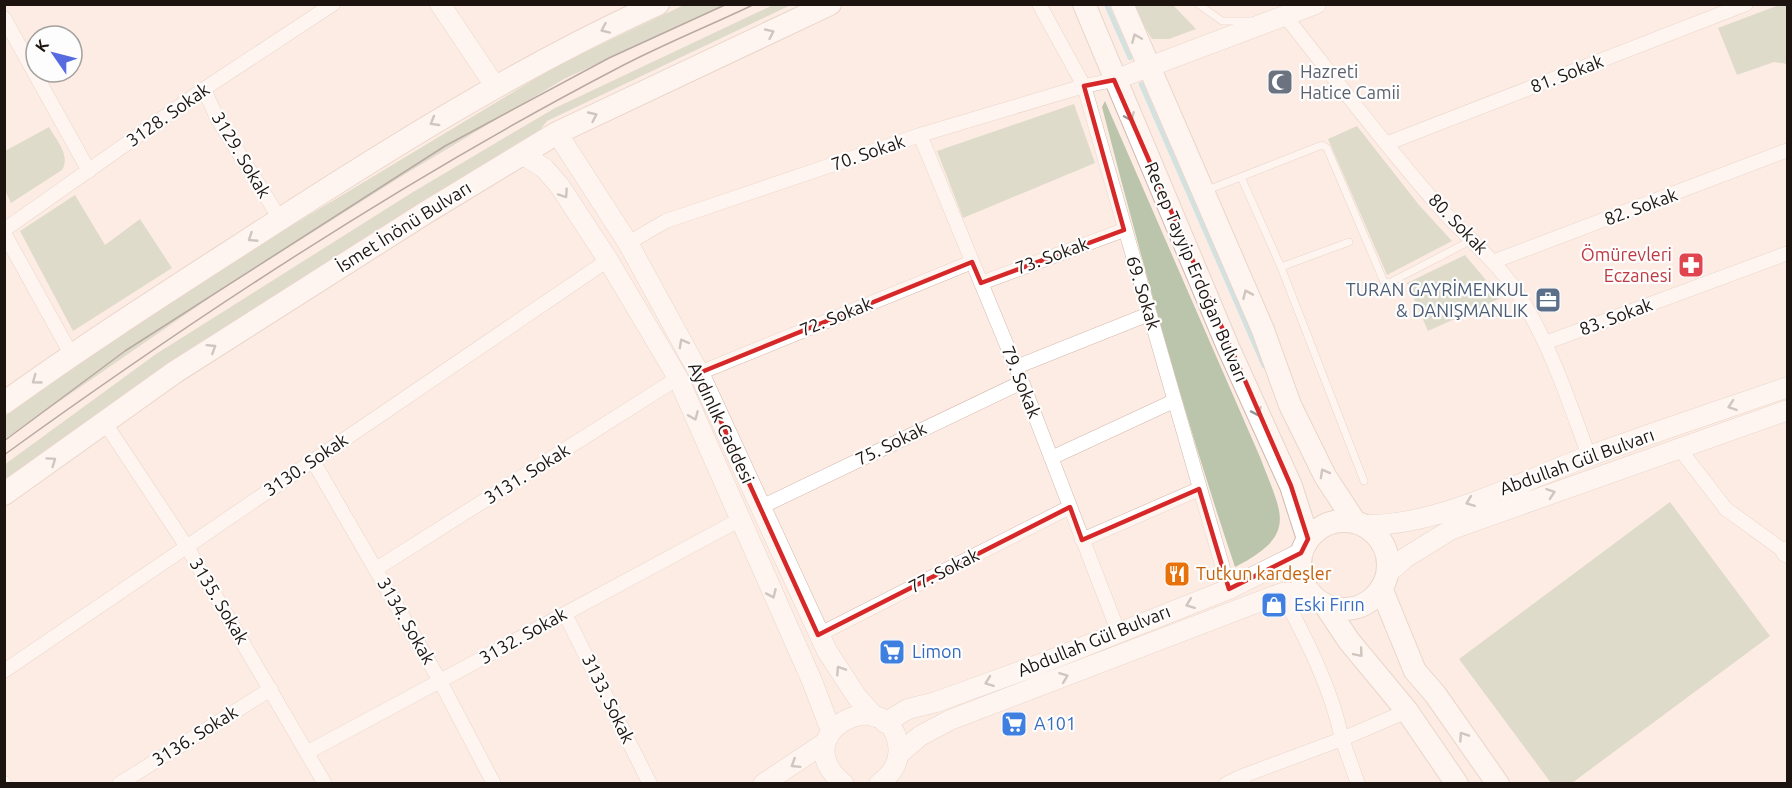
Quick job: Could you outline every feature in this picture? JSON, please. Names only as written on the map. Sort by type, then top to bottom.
[{"type":"main road","points":[[440,4],[495,86]]},
{"type":"main road","points":[[4,403],[71,354],[418,131],[584,38],[658,4]]},
{"type":"main road","name":"İsmet İnönü Bulvarı","points":[[4,494],[175,372],[557,133],[830,4]]},
{"type":"main road","name":"Recep Tayyip Erdoğan Bulvarı","points":[[1084,4],[1228,348],[1291,486],[1304,546]]},
{"type":"main road","name":"Recep Tayyip Erdoğan Bulvarı","points":[[1122,4],[1263,330],[1290,405],[1325,476],[1360,524]]},
{"type":"main road","points":[[1114,80],[1316,4]]},
{"type":"main road","name":"Aydınlık Caddesi","points":[[557,133],[628,243],[699,373],[818,635],[857,697],[893,732],[898,755]]},
{"type":"main road","name":"Aydınlık Caddesi","points":[[522,154],[544,168],[559,185],[608,260],[678,378],[812,681],[828,737],[828,766],[844,783]]},
{"type":"main road","points":[[608,260],[628,243]]},
{"type":"main road","name":"Abdullah Gül Bulvarı","points":[[1360,524],[1384,526],[1438,514],[1589,456],[1788,387]]},
{"type":"main road","name":"Abdullah Gül Bulvarı","points":[[1384,581],[1405,558],[1452,529],[1788,410]]},
{"type":"main road","points":[[1317,599],[1334,609],[1354,608],[1372,599],[1384,581],[1388,564],[1384,545],[1360,524],[1346,520],[1327,523],[1304,546],[1300,574],[1317,599],[1349,641],[1407,711],[1457,783]]},
{"type":"main road","name":"Abdullah Gül Bulvarı","points":[[880,720],[1035,666],[1118,631],[1229,589],[1304,546]]},
{"type":"main road","points":[[1384,581],[1415,671],[1435,694],[1498,783]]},
{"type":"main road","name":"Abdullah Gül Bulvarı","points":[[898,755],[920,736],[950,720],[1282,594],[1317,599]]},
{"type":"main road","points":[[763,783],[828,737],[850,716],[863,714],[880,720]]},
{"type":"main road","points":[[886,781],[898,755]]},
{"type":"street","name":"3128. Sokak","points":[[4,232],[204,89],[333,4]]},
{"type":"street","name":"69. Sokak","points":[[1039,4],[1084,86],[1229,589]]},
{"type":"street","name":"81. Sokak","points":[[1388,143],[1746,4]]},
{"type":"street","points":[[4,18],[89,171]]},
{"type":"street","name":"80. Sokak","points":[[1278,20],[1388,143],[1451,220],[1495,261],[1524,303],[1545,343],[1589,456]]},
{"type":"street","name":"70. Sokak","points":[[628,243],[666,221],[920,135],[1084,86],[1114,80]]},
{"type":"street","name":"3129. Sokak","points":[[204,89],[217,118],[280,219]]},
{"type":"street","name":"79. Sokak","points":[[920,135],[1022,382],[1118,631]]},
{"type":"street","name":"82. Sokak","points":[[1495,261],[1788,150]]},
{"type":"street","name":"73. Sokak","points":[[981,283],[1124,230]]},
{"type":"street","points":[[4,232],[71,354]]},
{"type":"street","name":"83. Sokak","points":[[1545,343],[1788,253]]},
{"type":"street","name":"3130. Sokak","points":[[4,671],[608,260]]},
{"type":"street","name":"72. Sokak","points":[[699,373],[972,262]]},
{"type":"street","points":[[1016,367],[1149,314]]},
{"type":"street","name":"3131. Sokak","points":[[376,569],[678,378]]},
{"type":"street","name":"75. Sokak","points":[[761,507],[1022,382]]},
{"type":"street","points":[[1051,458],[1174,401]]},
{"type":"street","name":"3135. Sokak","points":[[105,423],[187,547],[325,783]]},
{"type":"street","points":[[1679,448],[1726,509],[1787,552]]},
{"type":"street","name":"3134. Sokak","points":[[313,461],[441,681],[494,783]]},
{"type":"street","points":[[1082,540],[1199,489]]},
{"type":"street","name":"77. Sokak","points":[[818,635],[1070,507]]},
{"type":"street","name":"3132. Sokak","points":[[308,752],[739,520]]},
{"type":"street","points":[[1282,594],[1315,657],[1358,783]]},
{"type":"street","name":"3133. Sokak","points":[[565,614],[650,783]]},
{"type":"street","name":"3136. Sokak","points":[[119,783],[271,689]]},
{"type":"street","points":[[1226,783],[1242,780],[1407,711]]},
{"type":"lane","points":[[1198,4],[1222,21],[1278,20]]},
{"type":"lane","points":[[1203,192],[1323,145],[1327,148],[1384,282],[1389,283],[1472,240]]},
{"type":"lane","points":[[1241,177],[1281,267],[1364,481]]},
{"type":"lane","points":[[1281,267],[1349,242]]},
{"type":"highlighted area","points":[[1114,80],[1291,486],[1308,539],[1301,553],[1229,589],[1199,489],[1082,540],[1070,507],[818,635],[699,373],[972,262],[981,283],[1124,230],[1084,86]]},
{"type":"green space","points":[[684,5],[724,5],[564,79],[402,176],[218,292],[5,439],[4,417],[103,347],[241,256],[558,65]]},
{"type":"green space","points":[[773,5],[791,5],[547,121],[539,131],[514,145],[5,482],[4,465],[156,354],[413,192],[555,108]]},
{"type":"green space","points":[[1135,5],[1173,5],[1196,29],[1169,39],[1152,39]]},
{"type":"green space","points":[[1779,5],[1787,5],[1787,64],[1774,62],[1737,75],[1718,28]]},
{"type":"green space","points":[[1105,101],[1260,457],[1279,509],[1280,521],[1277,533],[1269,544],[1235,567],[1198,453],[1148,281],[1102,107]]},
{"type":"green space","points":[[1074,104],[1095,163],[963,218],[937,151]]},
{"type":"green space","points":[[1357,126],[1419,205],[1452,241],[1387,275],[1328,139]]},
{"type":"green space","points":[[49,127],[64,153],[62,170],[11,203],[5,190],[5,151]]},
{"type":"green space","points":[[75,195],[105,245],[140,219],[172,268],[73,331],[20,231]]},
{"type":"green space","points":[[1465,255],[1501,298],[1428,331],[1407,283]]},
{"type":"green space","points":[[1670,502],[1770,636],[1572,783],[1551,783],[1459,659]]},
{"type":"waterway","points":[[1106,4],[1130,58]]},
{"type":"waterway","points":[[1141,84],[1264,366]]},
{"type":"tram line","points":[[4,441],[125,351],[445,146],[609,58],[727,4]]},
{"type":"tram line","points":[[4,455],[227,300],[458,156],[616,69],[755,4]]},
{"type":"place","name":"Hazreti Hatice Camii","points":[[1280,82]]},
{"type":"place","name":"Ömürevleri Eczanesi","points":[[1691,265]]},
{"type":"place","name":"TURAN GAYRİMENKUL & DANIŞMANLIK","points":[[1548,300]]},
{"type":"place","name":"Tutkun kardeşler","points":[[1177,574]]},
{"type":"place","name":"Eski Fırın","points":[[1274,605]]},
{"type":"place","name":"Limon","points":[[892,652]]},
{"type":"place","name":"A101","points":[[1014,724]]}]
